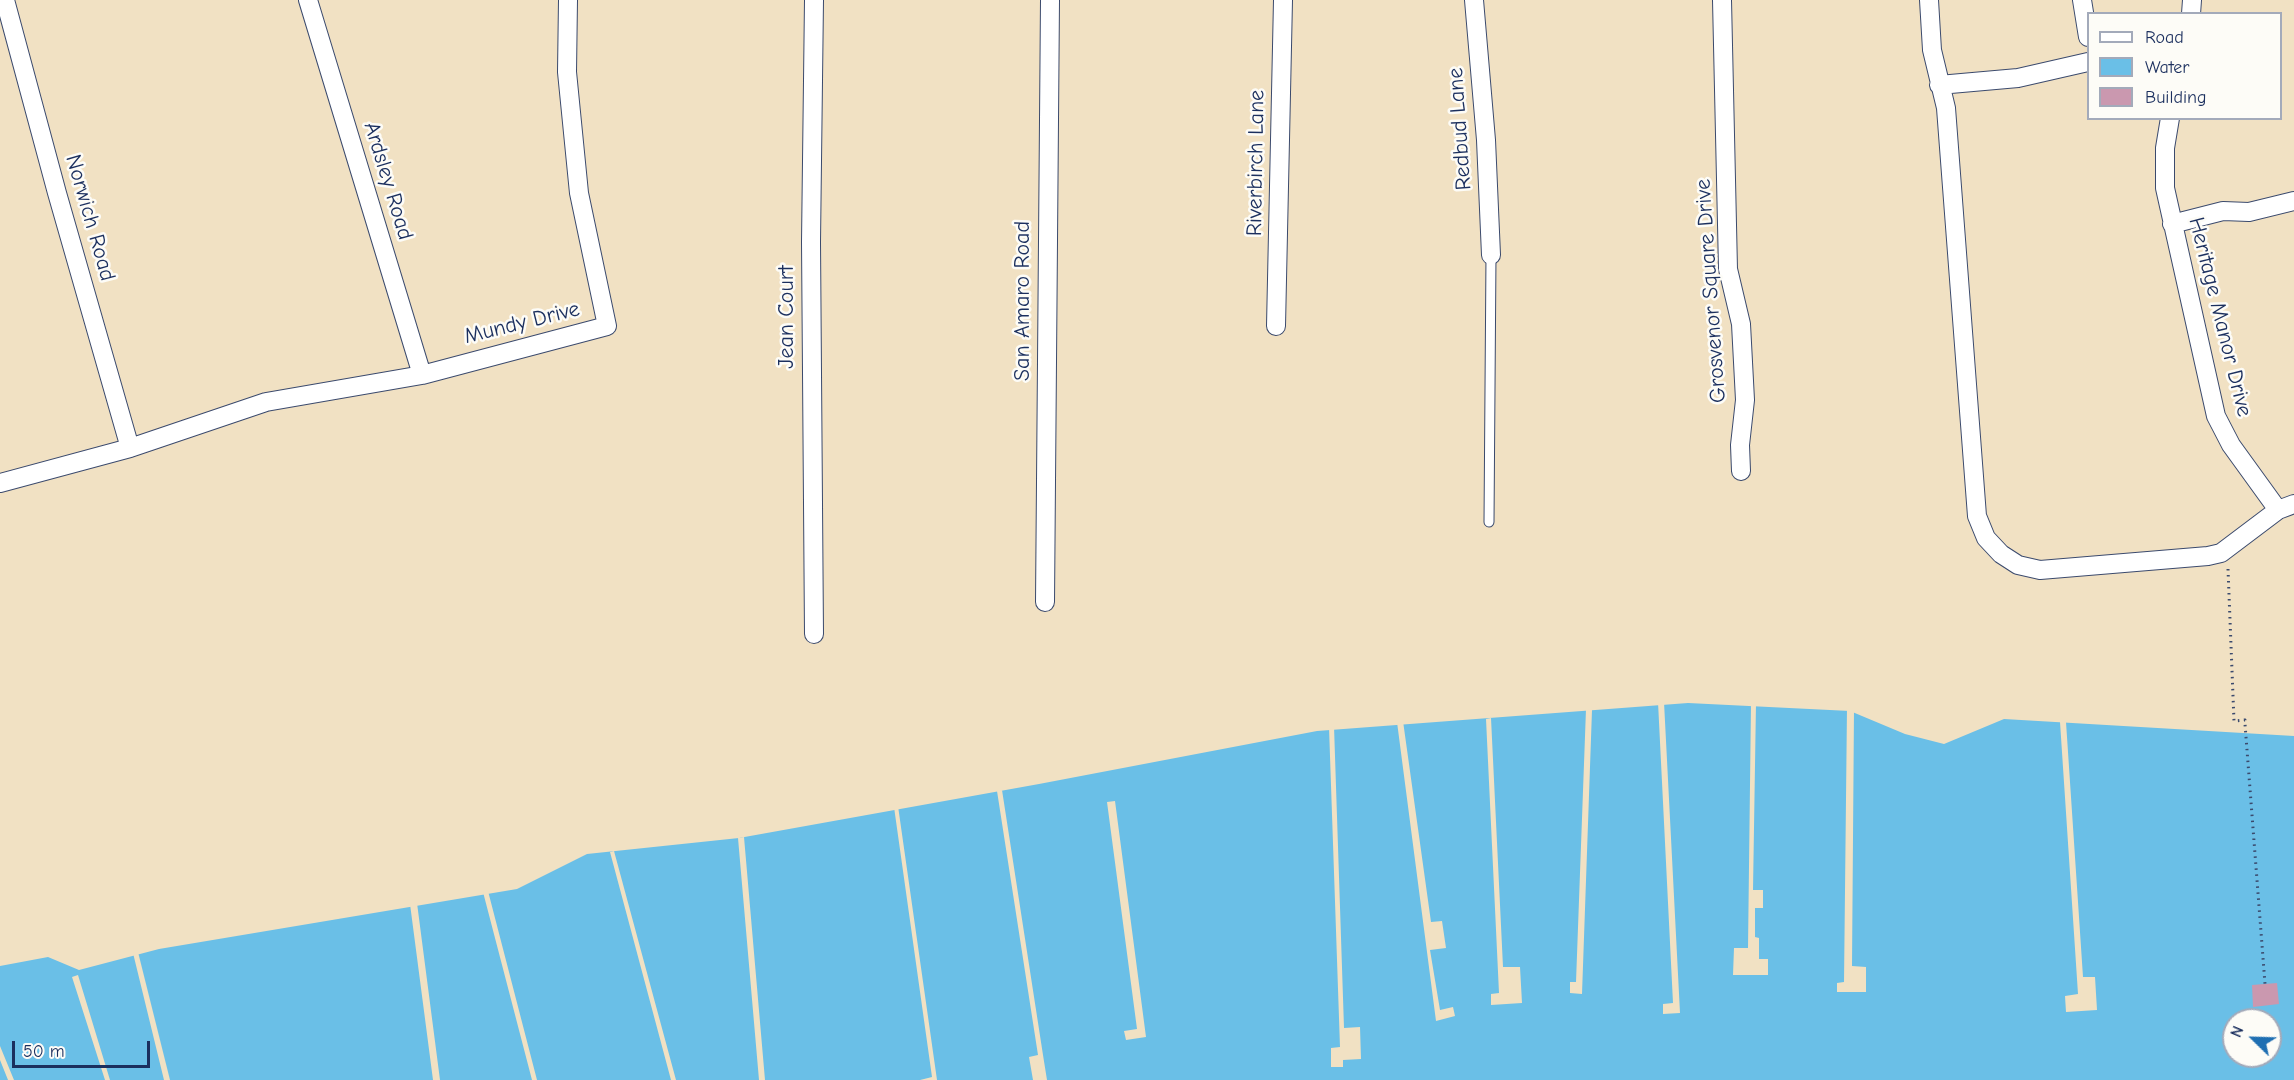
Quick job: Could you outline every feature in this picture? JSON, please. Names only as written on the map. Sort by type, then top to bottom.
[{"type":"street","name":"Norwich Road","points":[[5,0],[130,448]]},
{"type":"street","name":"Ardsley Road","points":[[308,0],[422,375]]},
{"type":"street","name":"Mundy Drive","points":[[0,483],[130,448],[266,402],[422,375],[607,326],[579,193],[567,72],[568,0]]},
{"type":"street","name":"Jean Court","points":[[814,0],[811,280],[814,634]]},
{"type":"street","name":"San Amaro Road","points":[[1045,602],[1050,0]]},
{"type":"street","name":"Riverbirch Lane","points":[[1276,326],[1283,0]]},
{"type":"street","name":"Redbud Lane","points":[[1474,0],[1486,140],[1491,255]]},
{"type":"street","name":"Grosvenor Square Drive","points":[[1722,0],[1728,269],[1741,324],[1744,389],[1740,444],[1741,471]]},
{"type":"street","points":[[1929,0],[1932,50],[1946,108],[1977,516],[1986,538],[2001,554],[2018,565],[2040,570],[2196,557],[2221,553],[2286,507]]},
{"type":"street","points":[[2082,0],[2087,32]]},
{"type":"street","points":[[1940,85],[2018,78],[2087,62]]},
{"type":"street","name":"Heritage Manor Drive","points":[[2170,120],[2165,148],[2165,188],[2216,416],[2231,445],[2286,507]]},
{"type":"street","points":[[2172,224],[2223,211],[2249,212],[2294,201]]},
{"type":"lane","points":[[1489,522],[1491,255]]},
{"type":"path","points":[[2226,563],[2229,572],[2234,721],[2245,720],[2265,984]]},
{"type":"water","points":[[1688,703],[1850,711],[1905,734],[1944,744],[2004,719],[2294,736],[2294,1080],[0,1080],[0,966],[48,957],[79,970],[159,949],[517,889],[587,854],[739,838],[1317,731]]},
{"type":"pier","points":[[1658,702],[1664,702],[1680,1013],[1663,1014],[1663,1004],[1673,1003]]},
{"type":"pier","points":[[1751,703],[1756,703],[1753,890],[1763,890],[1763,908],[1755,908],[1755,937],[1759,938],[1759,959],[1768,959],[1768,975],[1733,975],[1734,948],[1748,948]]},
{"type":"pier","points":[[1847,707],[1854,709],[1852,966],[1866,967],[1866,992],[1837,992],[1837,983],[1844,982]]},
{"type":"pier","points":[[1586,709],[1592,710],[1582,994],[1570,993],[1570,982],[1576,982]]},
{"type":"pier","points":[[1491,718],[1503,967],[1520,967],[1522,1003],[1491,1005],[1491,994],[1499,993],[1486,719]]},
{"type":"pier","points":[[1403,721],[1431,922],[1442,921],[1446,948],[1430,950],[1440,1010],[1453,1007],[1455,1016],[1436,1021],[1397,722]]},
{"type":"pier","points":[[2060,722],[2066,722],[2083,977],[2095,977],[2097,1010],[2066,1012],[2065,996],[2078,994]]},
{"type":"pier","points":[[1334,726],[1344,1028],[1360,1027],[1361,1059],[1343,1060],[1343,1067],[1331,1067],[1331,1048],[1340,1047],[1329,727]]},
{"type":"pier","points":[[1002,790],[1047,1080],[1033,1080],[1029,1057],[1038,1055],[997,791]]},
{"type":"pier","points":[[1115,801],[1146,1037],[1126,1040],[1124,1031],[1137,1029],[1107,802]]},
{"type":"pier","points":[[898,806],[937,1080],[920,1080],[932,1077],[894,807]]},
{"type":"pier","points":[[744,837],[765,1080],[759,1080],[738,838]]},
{"type":"pier","points":[[614,851],[676,1080],[671,1080],[610,852]]},
{"type":"pier","points":[[488,891],[537,1080],[532,1080],[483,892]]},
{"type":"pier","points":[[417,903],[440,1080],[433,1080],[410,904]]},
{"type":"pier","points":[[138,952],[170,1080],[164,1080],[133,953]]},
{"type":"pier","points":[[78,975],[110,1080],[105,1080],[72,977]]},
{"type":"pier","points":[[0,1046],[14,1080],[8,1080],[0,1060]]},
{"type":"building","points":[[2277,983],[2279,1004],[2253,1007],[2252,985]]}]
